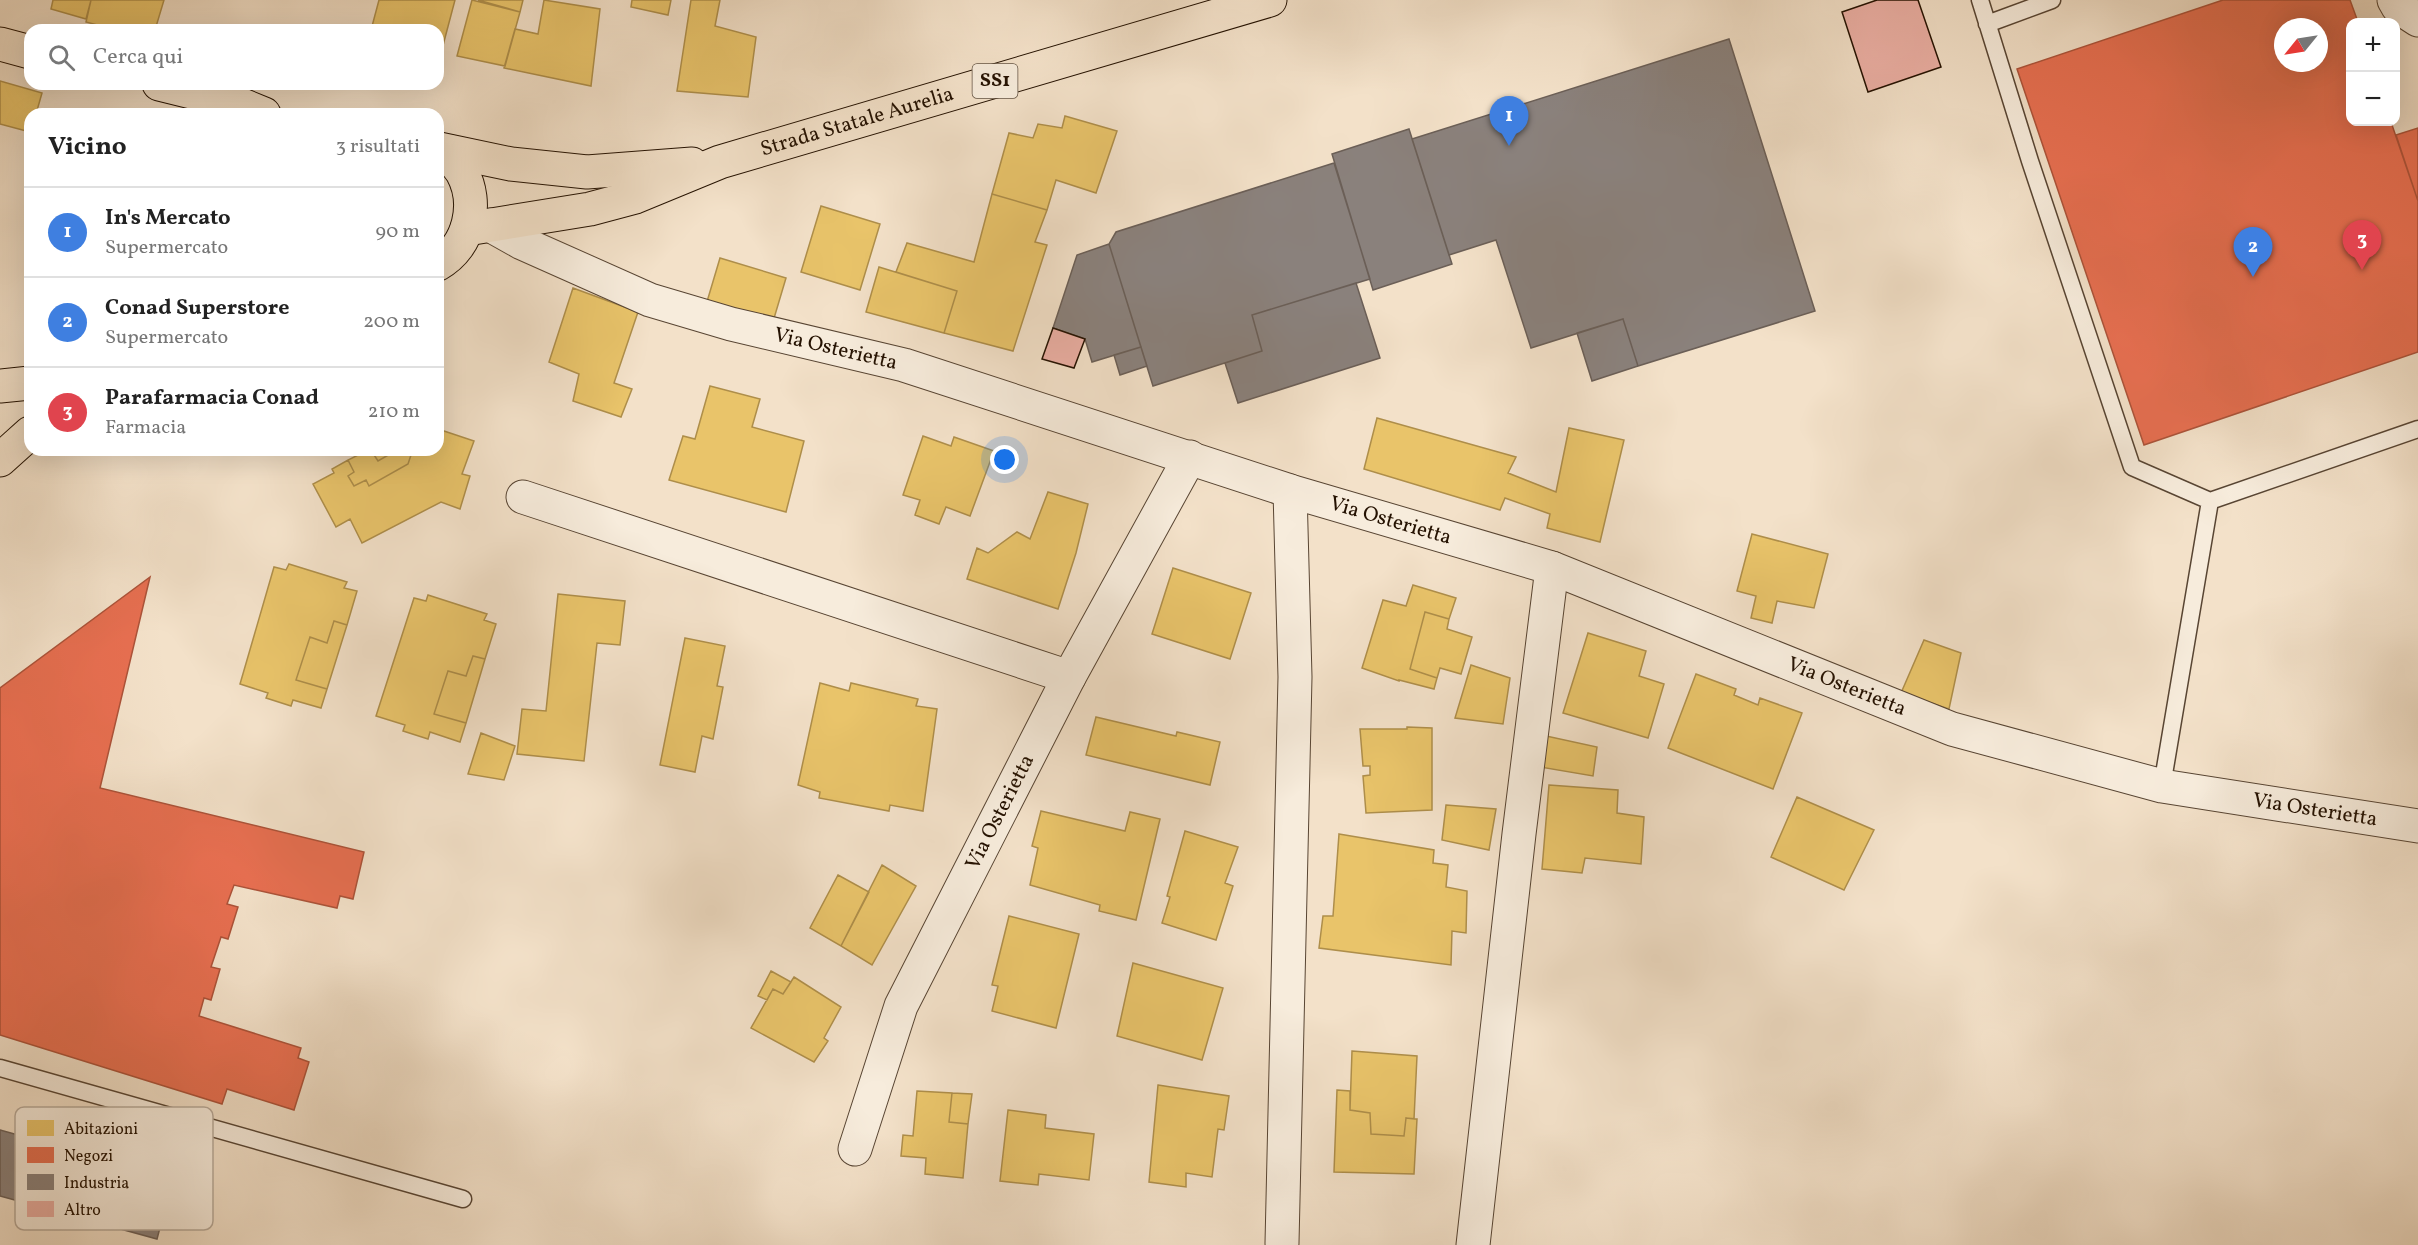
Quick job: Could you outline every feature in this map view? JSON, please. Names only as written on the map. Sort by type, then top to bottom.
[{"type":"main road","name":"Strada Statale Aurelia","points":[[720,162],[1270,0]]},
{"type":"main road","points":[[0,44],[24,50]]},
{"type":"main road","points":[[183,90],[250,108]]},
{"type":"main road","points":[[444,150],[510,164],[587,171],[720,162]]},
{"type":"main road","points":[[444,154],[461,170],[478,227]]},
{"type":"main road","points":[[444,259],[478,227],[590,209],[635,197],[720,162]]},
{"type":"main road","points":[[0,386],[24,384]]},
{"type":"street","points":[[2394,0],[2398,7],[2418,20]]},
{"type":"street","name":"Via Osterietta","points":[[478,227],[522,243],[650,300],[731,324],[903,366],[1290,491],[1552,568],[1952,729],[2162,786],[2418,826]]},
{"type":"street","name":"Via Osterietta","points":[[855,1149],[901,1006],[1069,677],[1190,457]]},
{"type":"street","points":[[1282,1243],[1295,676],[1290,491]]},
{"type":"street","points":[[523,497],[1069,677]]},
{"type":"street","points":[[1473,1245],[1519,834],[1552,568]]},
{"type":"lane","points":[[1980,0],[2030,161],[2132,467],[2210,501],[2418,429]]},
{"type":"lane","points":[[1987,24],[2052,0]]},
{"type":"lane","points":[[2162,786],[2210,501]]},
{"type":"lane","points":[[0,1068],[138,1107]]},
{"type":"lane","points":[[213,1128],[463,1199]]},
{"type":"building: Abitazioni","points":[[53,0],[91,0],[86,19],[51,9]]},
{"type":"building: Abitazioni","points":[[91,0],[164,0],[157,24],[86,22]]},
{"type":"building: Abitazioni","points":[[379,0],[455,0],[444,42],[444,24],[373,24]]},
{"type":"building: Abitazioni","points":[[472,0],[520,12],[505,66],[457,56]]},
{"type":"building: Abitazioni","points":[[478,0],[523,0],[520,12]]},
{"type":"building: Abitazioni","points":[[544,0],[600,9],[591,86],[504,68],[515,29],[538,34]]},
{"type":"building: Abitazioni","points":[[632,0],[671,0],[668,15],[631,7]]},
{"type":"building: Abitazioni","points":[[691,0],[720,0],[715,26],[756,37],[748,97],[677,91]]},
{"type":"building: Abitazioni","points":[[0,81],[24,88],[24,90],[42,93],[38,108],[24,108],[24,130],[0,124]]},
{"type":"building: Abitazioni","points":[[1065,116],[1117,131],[1096,193],[1056,180],[1047,210],[992,194],[1009,133],[1033,138],[1038,124],[1062,128]]},
{"type":"building: Abitazioni","points":[[992,194],[1047,210],[1035,242],[1047,245],[1013,351],[944,333],[957,291],[896,272],[907,243],[974,262]]},
{"type":"building: Abitazioni","points":[[821,206],[880,224],[860,290],[801,272]]},
{"type":"building: Abitazioni","points":[[720,258],[786,278],[772,325],[706,305]]},
{"type":"building: Abitazioni","points":[[879,267],[957,291],[944,333],[866,312]]},
{"type":"building: Abitazioni","points":[[573,288],[638,312],[614,383],[632,389],[621,417],[573,401],[579,374],[549,362]]},
{"type":"building: Abitazioni","points":[[710,386],[760,399],[752,427],[804,441],[786,512],[669,480],[683,436],[695,439]]},
{"type":"building: Abitazioni","points":[[1377,418],[1516,457],[1508,473],[1556,492],[1569,428],[1624,440],[1600,542],[1547,528],[1550,514],[1505,498],[1500,510],[1364,469]]},
{"type":"building: Abitazioni","points":[[444,431],[474,441],[462,474],[470,476],[460,509],[441,502],[362,543],[350,519],[336,527],[313,484],[334,473],[332,469],[348,460],[354,472],[348,476],[354,486],[366,480],[369,486],[408,464],[411,456],[444,456]]},
{"type":"building: Abitazioni","points":[[923,436],[951,446],[954,437],[994,451],[970,516],[946,507],[939,524],[915,515],[920,500],[903,495]]},
{"type":"building: Abitazioni","points":[[356,456],[375,456],[378,461],[387,456],[411,456],[408,464],[369,486],[366,480],[354,486],[348,476],[354,472],[348,460]]},
{"type":"building: Abitazioni","points":[[375,456],[387,456],[378,461]]},
{"type":"building: Abitazioni","points":[[1048,492],[1088,504],[1076,553],[1058,609],[967,579],[977,548],[988,553],[1017,532],[1030,539]]},
{"type":"building: Abitazioni","points":[[1752,534],[1828,554],[1814,608],[1777,601],[1772,623],[1751,618],[1756,596],[1737,591]]},
{"type":"building: Abitazioni","points":[[289,564],[347,582],[344,588],[357,591],[347,625],[334,621],[327,643],[310,637],[296,680],[327,689],[321,708],[293,700],[291,706],[266,698],[268,693],[240,684],[274,567],[286,570]]},
{"type":"building: Abitazioni","points":[[1173,568],[1251,593],[1230,659],[1152,634]]},
{"type":"building: Abitazioni","points":[[1413,585],[1456,598],[1449,619],[1425,612],[1410,669],[1437,678],[1434,689],[1399,681],[1362,668],[1383,600],[1406,606]]},
{"type":"building: Abitazioni","points":[[558,594],[625,601],[620,645],[597,643],[584,761],[517,754],[522,709],[546,711]]},
{"type":"building: Abitazioni","points":[[428,595],[487,614],[484,620],[496,624],[485,659],[473,656],[466,676],[448,671],[434,714],[466,723],[460,742],[430,732],[428,739],[403,731],[405,725],[376,716],[414,598],[426,601]]},
{"type":"building: Abitazioni","points":[[1425,612],[1449,619],[1447,629],[1472,637],[1461,674],[1440,668],[1437,678],[1410,669]]},
{"type":"building: Abitazioni","points":[[334,621],[347,625],[327,689],[296,680],[310,637],[327,643]]},
{"type":"building: Abitazioni","points":[[1588,633],[1646,651],[1639,676],[1664,684],[1648,738],[1563,713]]},
{"type":"building: Abitazioni","points":[[685,638],[725,646],[717,686],[723,687],[713,739],[702,736],[695,772],[660,765]]},
{"type":"building: Abitazioni","points":[[1924,640],[1961,653],[1949,709],[1901,693]]},
{"type":"building: Abitazioni","points":[[473,656],[485,659],[466,723],[434,714],[448,671],[466,676]]},
{"type":"building: Abitazioni","points":[[1471,665],[1510,678],[1503,724],[1455,718]]},
{"type":"building: Abitazioni","points":[[1696,674],[1736,689],[1734,695],[1758,705],[1760,698],[1802,713],[1773,789],[1668,748]]},
{"type":"building: Abitazioni","points":[[820,683],[849,691],[851,683],[918,699],[916,706],[937,709],[923,811],[890,805],[889,811],[819,798],[820,792],[798,785]]},
{"type":"building: Abitazioni","points":[[1096,717],[1176,736],[1177,732],[1220,742],[1210,785],[1086,755]]},
{"type":"building: Abitazioni","points":[[1407,727],[1432,728],[1432,810],[1366,813],[1363,776],[1370,775],[1370,766],[1363,766],[1360,729],[1407,729]]},
{"type":"building: Abitazioni","points":[[481,733],[515,746],[504,780],[468,774]]},
{"type":"building: Abitazioni","points":[[1537,734],[1597,747],[1593,776],[1534,766]]},
{"type":"building: Abitazioni","points":[[1549,785],[1618,790],[1617,813],[1644,817],[1641,864],[1585,858],[1582,873],[1542,869]]},
{"type":"building: Abitazioni","points":[[1797,797],[1874,830],[1844,890],[1771,857]]},
{"type":"building: Abitazioni","points":[[1446,805],[1496,809],[1489,850],[1442,840]]},
{"type":"building: Abitazioni","points":[[1041,811],[1125,831],[1130,812],[1160,819],[1136,920],[1099,911],[1100,905],[1030,885],[1038,848],[1032,846]]},
{"type":"building: Abitazioni","points":[[1185,831],[1238,847],[1225,883],[1233,886],[1216,940],[1162,923]]},
{"type":"building: Abitazioni","points":[[1339,834],[1434,850],[1433,863],[1448,865],[1446,887],[1467,891],[1466,933],[1452,931],[1451,965],[1319,948],[1323,916],[1333,916]]},
{"type":"building: Abitazioni","points":[[882,865],[916,886],[872,965],[841,946]]},
{"type":"building: Abitazioni","points":[[838,875],[869,892],[841,946],[810,928]]},
{"type":"building: Abitazioni","points":[[1009,916],[1079,934],[1056,1028],[992,1011],[998,986],[992,985]]},
{"type":"building: Abitazioni","points":[[1133,963],[1223,988],[1202,1060],[1117,1036]]},
{"type":"building: Abitazioni","points":[[771,971],[791,982],[783,994],[773,989],[767,1000],[758,996]]},
{"type":"building: Abitazioni","points":[[794,977],[841,1007],[824,1038],[828,1041],[814,1062],[751,1028],[773,989],[783,994]]},
{"type":"building: Abitazioni","points":[[1352,1051],[1417,1056],[1414,1119],[1406,1118],[1404,1136],[1371,1134],[1370,1113],[1350,1110]]},
{"type":"building: Abitazioni","points":[[1158,1085],[1229,1096],[1224,1130],[1218,1129],[1212,1177],[1186,1173],[1186,1187],[1149,1182]]},
{"type":"building: Abitazioni","points":[[1337,1090],[1350,1091],[1350,1110],[1370,1113],[1371,1134],[1404,1136],[1406,1118],[1417,1119],[1414,1174],[1334,1172]]},
{"type":"building: Abitazioni","points":[[917,1091],[952,1093],[949,1122],[968,1124],[963,1178],[925,1174],[926,1158],[901,1156],[903,1135],[913,1136]]},
{"type":"building: Abitazioni","points":[[952,1093],[972,1094],[968,1124],[949,1122]]},
{"type":"building: Abitazioni","points":[[1008,1110],[1046,1115],[1045,1128],[1094,1134],[1089,1180],[1039,1174],[1038,1185],[1000,1181]]},
{"type":"building: Negozi","points":[[2223,0],[2350,0],[2357,18],[2346,18],[2346,126],[2392,126],[2418,201],[2418,352],[2144,445],[2017,69]]},
{"type":"building: Negozi","points":[[2418,128],[2418,201],[2396,135]]},
{"type":"building: Negozi","points":[[150,577],[100,788],[364,852],[353,899],[340,896],[337,908],[234,885],[227,904],[238,907],[228,939],[221,937],[211,967],[220,969],[211,1000],[204,998],[199,1016],[301,1048],[298,1058],[309,1062],[294,1110],[227,1089],[222,1104],[0,1035],[0,688]]},
{"type":"building: Industria","points":[[1729,39],[1815,311],[1638,366],[1623,319],[1531,348],[1496,240],[1449,255],[1412,139]]},
{"type":"building: Industria","points":[[1409,129],[1452,264],[1373,290],[1332,154]]},
{"type":"building: Industria","points":[[1334,163],[1370,279],[1252,315],[1262,351],[1153,386],[1109,244],[1116,232]]},
{"type":"building: Industria","points":[[1109,244],[1141,347],[1092,362],[1085,339],[1053,328],[1077,255]]},
{"type":"building: Industria","points":[[1356,283],[1380,358],[1238,403],[1225,363],[1262,351],[1252,315]]},
{"type":"building: Industria","points":[[1623,319],[1638,366],[1592,381],[1577,333]]},
{"type":"building: Industria","points":[[1141,347],[1147,366],[1120,375],[1114,355]]},
{"type":"building: Industria","points":[[0,1130],[15,1134],[15,1200],[0,1196]]},
{"type":"building: Industria","points":[[124,1230],[159,1230],[157,1239]]},
{"type":"building: Altro","points":[[1877,0],[1918,0],[1941,67],[1868,92],[1842,12]]},
{"type":"building: Altro","points":[[1053,328],[1085,339],[1074,368],[1042,359]]},
{"type":"place","name":"In's Mercato","points":[[1509,146]]},
{"type":"place","name":"Parafarmacia Conad","points":[[2362,270]]},
{"type":"place","name":"Conad Superstore","points":[[2253,277]]}]
